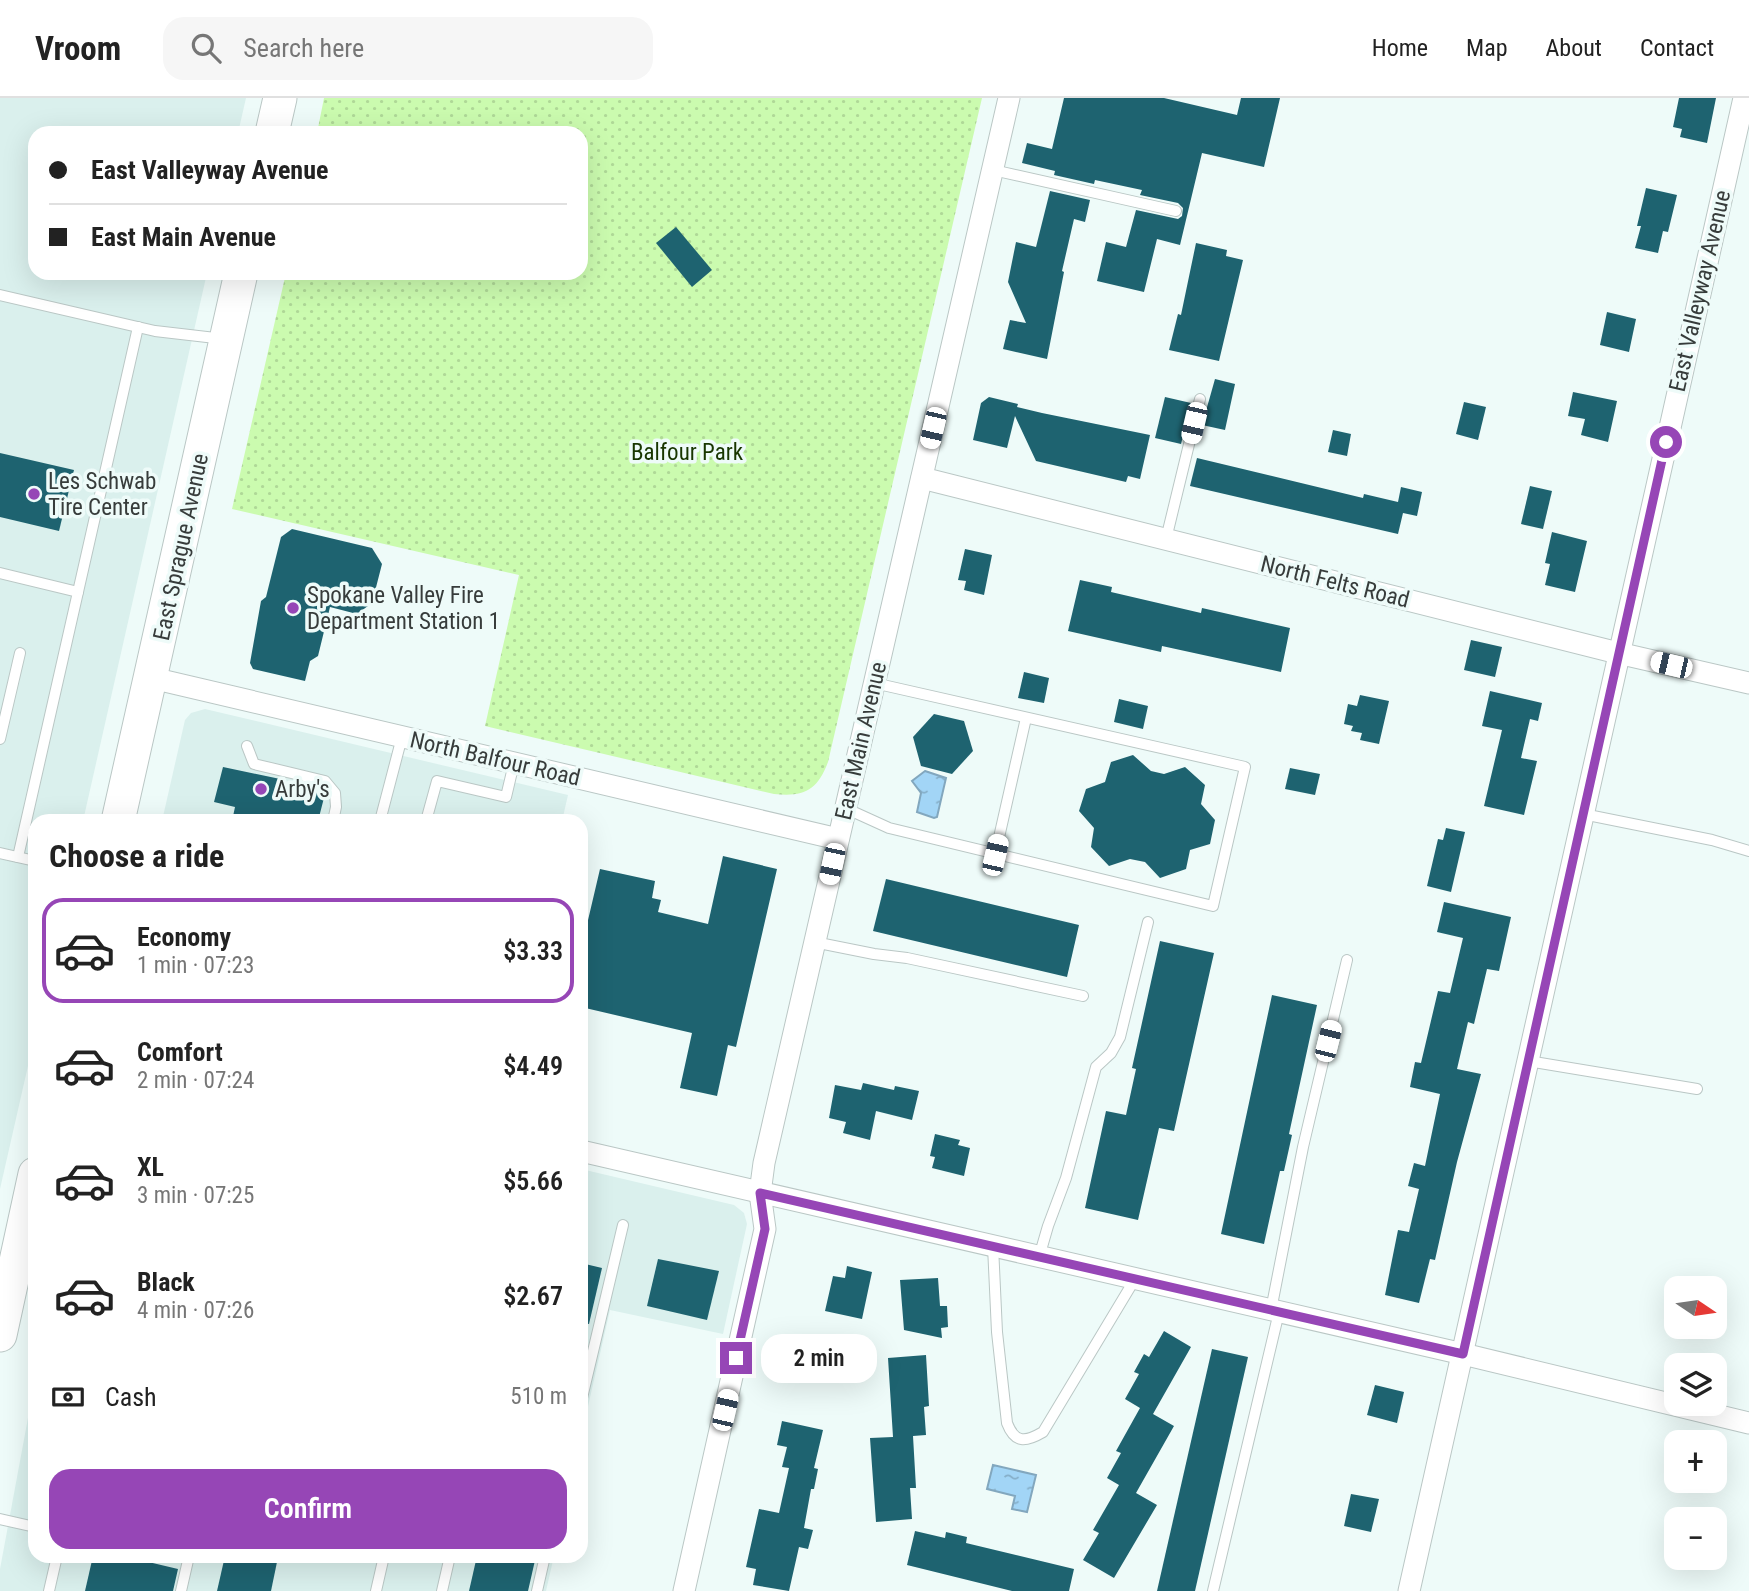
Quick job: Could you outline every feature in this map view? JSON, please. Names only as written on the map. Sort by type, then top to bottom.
[{"type":"main road","points":[[274,126],[280,98]]},
{"type":"main road","name":"East Sprague Avenue","points":[[121,814],[239,280]]},
{"type":"main road","points":[[0,1335],[28,1204]]},
{"type":"street","name":"East Main Avenue","points":[[684,1591],[765,1229],[760,1193],[764,1163],[1009,98]]},
{"type":"street","name":"East Valleyway Avenue","points":[[1409,1591],[1744,98]]},
{"type":"street","name":"North Felts Road","points":[[922,478],[1618,653],[1749,683]]},
{"type":"street","name":"North Balfour Road","points":[[152,678],[838,839]]},
{"type":"street","points":[[588,1153],[1463,1354],[1749,1423]]},
{"type":"lane","points":[[993,170],[1176,211]]},
{"type":"lane","points":[[0,295],[138,327],[226,339]]},
{"type":"lane","points":[[18,857],[138,327]]},
{"type":"lane","points":[[1166,539],[1200,399]]},
{"type":"lane","points":[[0,573],[78,592]]},
{"type":"lane","points":[[0,739],[20,653]]},
{"type":"lane","points":[[845,808],[889,828],[1213,906],[1245,767],[874,684]]},
{"type":"lane","points":[[995,855],[1026,718]]},
{"type":"lane","points":[[382,814],[402,737]]},
{"type":"lane","points":[[247,746],[254,764],[325,781],[335,793],[334,814]]},
{"type":"lane","points":[[428,814],[437,781],[506,797],[514,763]]},
{"type":"lane","points":[[1583,814],[1712,840],[1749,851]]},
{"type":"lane","points":[[0,853],[28,859]]},
{"type":"lane","points":[[1040,1257],[1066,1178],[1096,1067],[1111,1053],[1121,1037],[1148,922]]},
{"type":"lane","points":[[814,942],[907,958],[1083,996]]},
{"type":"lane","points":[[1213,1591],[1275,1311],[1303,1147],[1348,960]]},
{"type":"lane","points":[[1528,1061],[1697,1088]]},
{"type":"lane","points":[[588,1372],[623,1225]]},
{"type":"lane","points":[[993,1246],[997,1332],[1007,1423],[1010,1433],[1022,1440],[1032,1439],[1043,1432],[1135,1279]]},
{"type":"lane","points":[[0,1518],[28,1525]]},
{"type":"lane","points":[[49,1591],[55,1563]]},
{"type":"lane","points":[[181,1591],[187,1563]]},
{"type":"lane","points":[[376,1591],[382,1563]]},
{"type":"lane","points":[[442,1591],[448,1563]]},
{"type":"lane","points":[[537,1591],[543,1563]]},
{"type":"shaded area","points":[[0,98],[246,98],[240,126],[28,126],[28,280],[205,280],[85,814],[28,814],[28,1066],[0,1189]]},
{"type":"shaded area","points":[[205,709],[568,795],[564,814],[164,814],[185,720],[191,713]]},
{"type":"shaded area","points":[[588,1171],[734,1205],[744,1213],[747,1224],[723,1334],[610,1310],[588,1406]]},
{"type":"shaded area","points":[[28,1418],[28,1563],[552,1563],[546,1591],[0,1591],[0,1569]]},
{"type":"green space","name":"Balfour Park","points":[[324,98],[982,98],[828,762],[814,786],[801,793],[774,794],[485,726],[519,575],[232,509],[284,280],[588,280],[588,126],[318,126]]},
{"type":"water","points":[[925,771],[946,778],[937,817],[934,818],[917,812],[921,793],[912,781]]},
{"type":"water","points":[[993,1465],[1036,1475],[1027,1512],[1012,1509],[1015,1496],[987,1489]]},
{"type":"building","points":[[1064,98],[1164,98],[1237,115],[1241,98],[1280,98],[1264,167],[1202,153],[1180,245],[1157,239],[1144,292],[1097,281],[1106,242],[1126,247],[1136,210],[1178,219],[1182,216],[1183,208],[1178,203],[1140,195],[1142,190],[1095,180],[1094,184],[1054,175],[1055,171],[1022,163],[1027,143],[1052,149]]},
{"type":"building","points":[[1679,98],[1716,98],[1707,143],[1680,137],[1682,129],[1673,127]]},
{"type":"building","points":[[1646,188],[1677,195],[1668,232],[1663,231],[1658,253],[1635,248]]},
{"type":"building","points":[[1050,191],[1090,200],[1085,222],[1074,219],[1047,359],[1003,349],[1010,320],[1026,323],[1008,282],[1016,242],[1036,247]]},
{"type":"building","points":[[676,227],[712,270],[692,287],[656,243]]},
{"type":"building","points":[[1196,243],[1227,250],[1226,256],[1243,260],[1219,361],[1169,350],[1178,314],[1181,315]]},
{"type":"building","points":[[1607,312],[1636,319],[1629,352],[1600,345]]},
{"type":"building","points":[[1215,379],[1235,384],[1225,430],[1202,425]]},
{"type":"building","points":[[1573,392],[1617,401],[1608,442],[1581,435],[1585,419],[1568,416]]},
{"type":"building","points":[[989,397],[1042,413],[1150,435],[1140,479],[1128,476],[1126,482],[1036,461],[1015,416],[1007,448],[973,440],[981,403]]},
{"type":"building","points":[[1165,397],[1191,403],[1181,444],[1155,438]]},
{"type":"building","points":[[1464,402],[1486,407],[1478,440],[1456,434]]},
{"type":"building","points":[[1333,430],[1351,434],[1347,456],[1328,452]]},
{"type":"building","name":"Les Schwab Tire Center","points":[[0,453],[74,470],[59,531],[0,517]]},
{"type":"building","points":[[1197,458],[1363,498],[1364,494],[1398,502],[1401,487],[1422,492],[1417,516],[1403,513],[1398,534],[1190,486]]},
{"type":"building","points":[[1530,486],[1552,491],[1543,529],[1521,524]]},
{"type":"building","name":"Spokane Valley Fire Department Station 1","points":[[292,529],[372,548],[382,564],[372,603],[357,614],[330,607],[318,656],[310,661],[305,681],[253,669],[250,663],[261,601],[266,597],[281,537]]},
{"type":"building","points":[[1552,532],[1587,541],[1575,592],[1545,585],[1550,564],[1545,563]]},
{"type":"building","points":[[965,549],[992,555],[984,595],[964,590],[966,581],[958,580]]},
{"type":"building","points":[[1080,580],[1112,587],[1111,592],[1201,613],[1202,608],[1290,628],[1281,672],[1162,646],[1161,652],[1068,631]]},
{"type":"building","points":[[1471,640],[1502,647],[1495,677],[1464,670]]},
{"type":"building","points":[[1024,672],[1049,678],[1044,703],[1018,698]]},
{"type":"building","points":[[1490,691],[1542,703],[1538,721],[1530,719],[1521,758],[1537,761],[1524,815],[1484,806],[1502,730],[1482,726]]},
{"type":"building","points":[[1360,695],[1389,701],[1379,744],[1360,740],[1362,733],[1351,731],[1353,726],[1344,724],[1348,704],[1357,706]]},
{"type":"building","points":[[1119,699],[1148,706],[1143,729],[1114,722]]},
{"type":"building","points":[[934,714],[964,721],[973,751],[952,774],[921,766],[913,737]]},
{"type":"building","points":[[1133,755],[1151,771],[1164,774],[1185,767],[1205,785],[1201,804],[1215,820],[1210,844],[1190,850],[1186,869],[1160,878],[1145,862],[1130,859],[1109,866],[1091,847],[1094,828],[1079,811],[1086,789],[1105,782],[1111,762]]},
{"type":"building","name":"Arby's","points":[[223,767],[285,780],[284,784],[325,794],[320,814],[234,814],[235,807],[214,802]]},
{"type":"building","points":[[1290,768],[1320,774],[1315,795],[1285,789]]},
{"type":"building","points":[[1446,828],[1465,832],[1451,892],[1427,886],[1438,839],[1443,840]]},
{"type":"building","points":[[723,856],[777,869],[736,1047],[728,1045],[717,1096],[680,1088],[692,1033],[588,1009],[588,920],[600,869],[655,881],[652,898],[661,900],[658,912],[708,924]]},
{"type":"building","points":[[886,879],[1079,925],[1067,977],[873,931]]},
{"type":"building","points":[[1444,902],[1511,917],[1499,971],[1487,969],[1474,1024],[1468,1022],[1457,1069],[1481,1074],[1457,1162],[1435,1260],[1430,1259],[1419,1303],[1385,1295],[1398,1230],[1409,1232],[1419,1189],[1408,1186],[1414,1163],[1425,1166],[1440,1094],[1410,1087],[1415,1062],[1421,1063],[1438,991],[1450,993],[1463,938],[1437,932]]},
{"type":"building","points":[[1160,941],[1214,953],[1174,1131],[1159,1128],[1138,1220],[1085,1208],[1106,1111],[1126,1115],[1136,1069],[1132,1068]]},
{"type":"building","points":[[1272,995],[1317,1005],[1289,1134],[1292,1135],[1284,1171],[1280,1171],[1264,1244],[1221,1234]]},
{"type":"building","points":[[863,1083],[894,1090],[895,1086],[919,1091],[912,1120],[876,1111],[870,1140],[843,1133],[846,1122],[829,1118],[835,1085],[861,1090]]},
{"type":"building","points":[[935,1134],[960,1140],[958,1145],[970,1148],[964,1176],[932,1168],[935,1157],[930,1156]]},
{"type":"building","points":[[658,1259],[719,1271],[707,1320],[647,1306]]},
{"type":"building","points":[[588,1265],[602,1268],[588,1324]]},
{"type":"building","points":[[847,1266],[872,1272],[862,1319],[825,1311],[833,1276],[845,1278]]},
{"type":"building","points":[[938,1278],[940,1306],[947,1306],[948,1327],[941,1328],[942,1338],[904,1330],[900,1280]]},
{"type":"building","points":[[1164,1331],[1191,1347],[1153,1414],[1174,1426],[1136,1493],[1157,1505],[1114,1578],[1083,1560],[1099,1533],[1093,1530],[1119,1485],[1107,1478],[1121,1453],[1116,1451],[1140,1408],[1125,1399],[1139,1374],[1134,1372],[1144,1354],[1149,1357]]},
{"type":"building","points":[[1212,1349],[1248,1357],[1195,1591],[1157,1591]]},
{"type":"building","points":[[926,1355],[929,1406],[924,1407],[926,1435],[913,1436],[916,1488],[910,1488],[912,1519],[876,1522],[870,1438],[893,1437],[888,1358]]},
{"type":"building","points":[[1375,1385],[1404,1392],[1397,1423],[1367,1415]]},
{"type":"building","points":[[782,1421],[823,1430],[814,1468],[818,1469],[814,1489],[811,1489],[804,1528],[813,1530],[808,1549],[799,1547],[789,1591],[753,1585],[756,1569],[746,1567],[759,1509],[779,1513],[789,1468],[782,1467],[787,1447],[777,1445]]},
{"type":"building","points":[[1351,1494],[1379,1499],[1371,1532],[1344,1526]]},
{"type":"building","points":[[915,1531],[945,1538],[946,1532],[967,1537],[966,1543],[1074,1569],[1069,1591],[1012,1591],[907,1565]]},
{"type":"building","points":[[91,1563],[153,1563],[178,1569],[173,1591],[85,1591]]},
{"type":"building","points":[[223,1563],[277,1563],[271,1591],[217,1591]]},
{"type":"building","points":[[475,1563],[534,1563],[528,1591],[469,1591]]},
{"type":"place","name":"Les Schwab Tire Center","points":[[34,494]]},
{"type":"place","name":"Spokane Valley Fire Department Station 1","points":[[293,608]]},
{"type":"place","name":"Arby's","points":[[261,789]]},
{"type":"route","points":[[736,1358],[765,1229],[760,1193],[1463,1354],[1666,442]]}]
